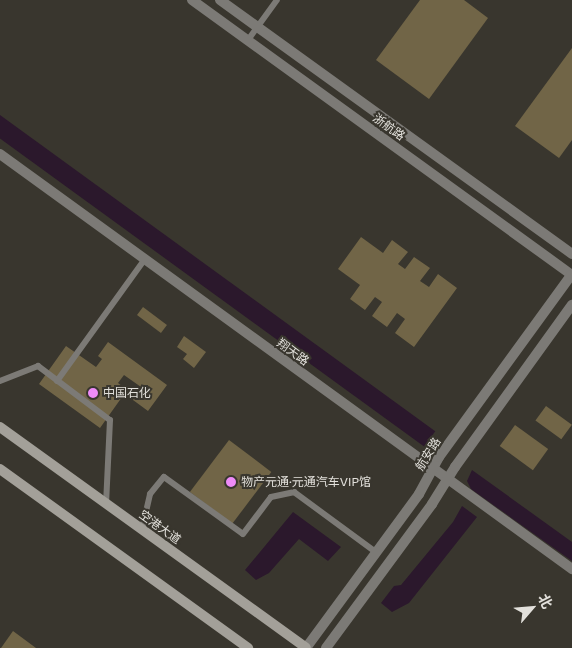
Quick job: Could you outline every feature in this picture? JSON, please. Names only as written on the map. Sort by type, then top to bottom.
[{"type":"main road","name":"空港大道","points":[[0,427],[306,648]]},
{"type":"main road","points":[[0,469],[248,648]]},
{"type":"street","name":"浙航路","points":[[192,0],[572,274]]},
{"type":"street","name":"浙航路","points":[[220,0],[572,254]]},
{"type":"street","name":"翔天路","points":[[0,154],[572,569]]},
{"type":"street","name":"航安路","points":[[306,648],[419,494],[433,468],[572,274]]},
{"type":"street","points":[[326,648],[572,305]]},
{"type":"lane","points":[[248,40],[277,0]]},
{"type":"lane","points":[[58,381],[145,259]]},
{"type":"lane","points":[[0,381],[38,366],[110,420],[106,504]]},
{"type":"lane","points":[[142,529],[150,494],[164,476],[243,534],[271,497],[294,492],[377,553]]},
{"type":"shaded area","points":[[0,115],[435,431],[424,447],[0,138]]},
{"type":"shaded area","points":[[472,470],[572,542],[572,561],[471,489],[467,481]]},
{"type":"shaded area","points":[[462,506],[477,517],[409,603],[392,612],[381,603],[394,586],[401,585],[453,522]]},
{"type":"shaded area","points":[[293,512],[341,547],[328,561],[299,539],[269,573],[256,580],[245,570]]},
{"type":"building","points":[[420,0],[464,0],[488,18],[429,99],[376,60]]},
{"type":"building","points":[[572,48],[572,140],[559,158],[515,126]]},
{"type":"building","points":[[361,237],[383,253],[392,240],[408,252],[398,264],[405,269],[414,257],[430,268],[420,281],[429,287],[438,274],[457,288],[414,347],[395,333],[405,319],[397,313],[387,327],[372,316],[382,302],[375,297],[365,310],[350,299],[360,285],[338,269]]},
{"type":"building","points":[[143,307],[167,325],[161,333],[137,315]]},
{"type":"building","points":[[184,336],[206,352],[194,368],[183,359],[187,354],[177,347]]},
{"type":"building","points":[[108,342],[167,385],[148,411],[133,400],[141,387],[124,375],[118,383],[127,390],[100,428],[39,384],[66,346],[96,367],[102,359],[98,356]]},
{"type":"building","points":[[546,406],[572,425],[561,439],[535,421]]},
{"type":"building","points":[[515,425],[548,449],[533,470],[500,446]]},
{"type":"building","name":"物产元通·元通汽车VIP馆","points":[[229,440],[271,472],[232,524],[190,492]]},
{"type":"building","points":[[13,631],[36,648],[1,648]]},
{"type":"place","name":"中国石化","points":[[93,393]]},
{"type":"place","name":"物产元通·元通汽车VIP馆","points":[[231,482]]}]
